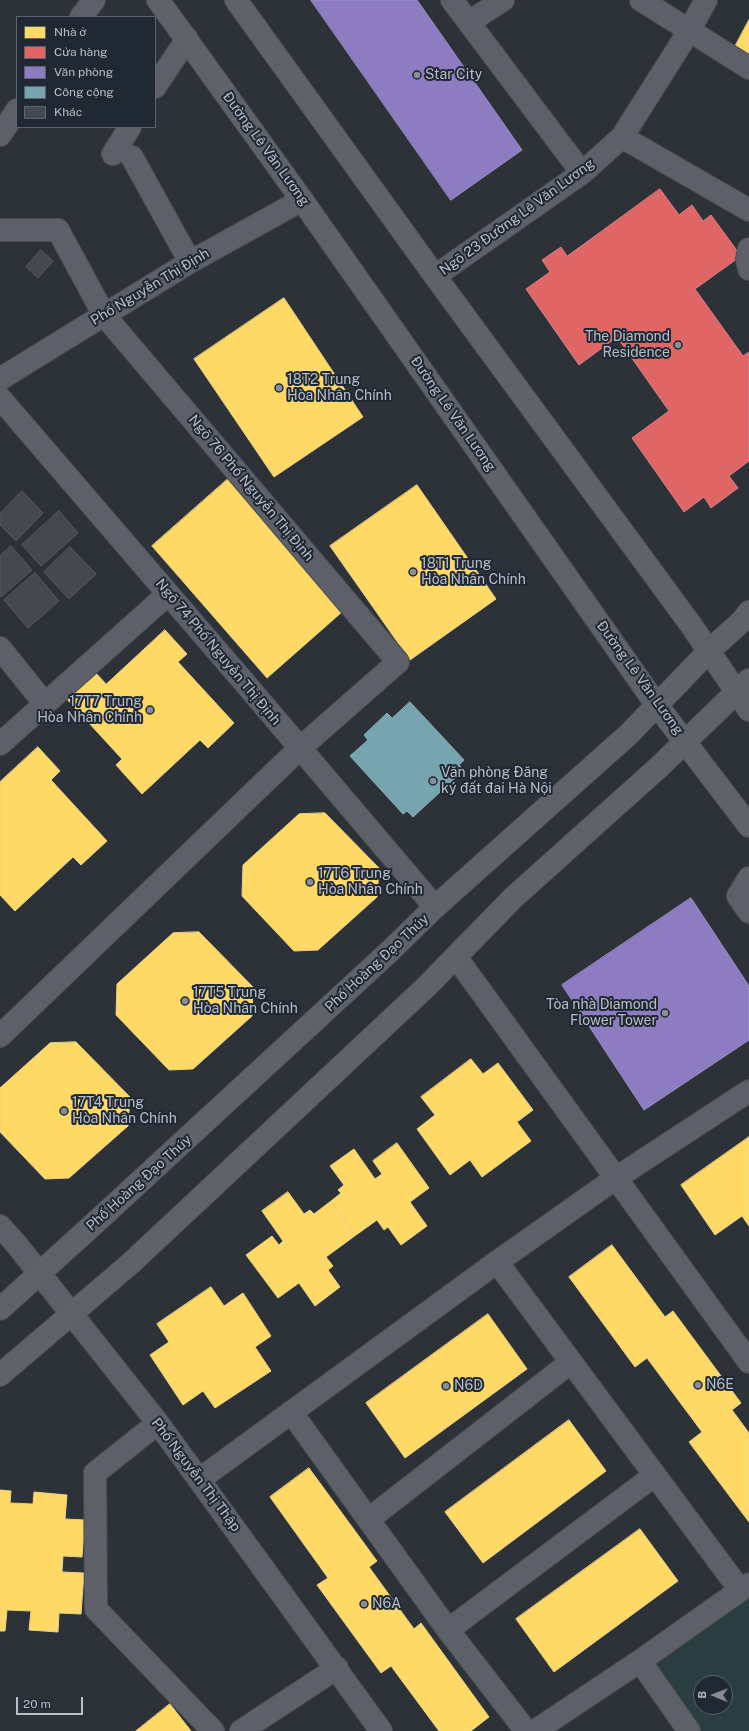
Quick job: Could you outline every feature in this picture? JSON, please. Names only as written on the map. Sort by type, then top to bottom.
[{"type":"main road","name":"Đường Lê Văn Lương","points":[[158,0],[302,200],[656,704],[749,826]]},
{"type":"main road","points":[[236,0],[435,276],[709,651],[743,686],[749,710]]},
{"type":"main road","name":"Phố Hoàng Đạo Thúy","points":[[0,1309],[235,1095],[390,951],[435,907],[629,734],[656,704],[709,651],[742,621],[749,612]]},
{"type":"main road","points":[[0,1375],[130,1263],[426,987],[514,897],[685,742],[743,686]]},
{"type":"street","points":[[82,16],[94,0]]},
{"type":"street","points":[[452,0],[582,173]]},
{"type":"street","points":[[469,22],[503,0]]},
{"type":"street","points":[[641,0],[749,68]]},
{"type":"street","name":"Ngõ 23 Đường Lê Văn Lương","points":[[435,276],[582,173],[622,137],[689,31],[706,0]]},
{"type":"street","points":[[156,86],[187,39]]},
{"type":"street","points":[[0,135],[16,111]]},
{"type":"street","points":[[130,128],[122,156],[190,262]]},
{"type":"street","points":[[622,137],[749,210]]},
{"type":"street","name":"Phố Nguyễn Thị Định","points":[[0,379],[190,262],[302,200]]},
{"type":"street","name":"Ngõ 76 Phố Nguyễn Thị Định","points":[[0,230],[58,230],[104,315],[398,662],[299,749]]},
{"type":"street","points":[[749,249],[747,259],[749,269]]},
{"type":"street","name":"Ngõ 74 Phố Nguyễn Thị Định","points":[[0,398],[250,688],[299,749],[435,907]]},
{"type":"street","points":[[0,744],[168,594]]},
{"type":"street","points":[[0,648],[45,704]]},
{"type":"street","points":[[0,1036],[299,749]]},
{"type":"street","points":[[749,878],[738,896],[749,912]]},
{"type":"street","points":[[456,957],[749,1362]]},
{"type":"street","points":[[200,1479],[497,1262],[616,1178],[749,1091]]},
{"type":"street","name":"Phố Nguyễn Thị Thập","points":[[0,1226],[39,1272],[158,1423],[337,1668],[381,1731]]},
{"type":"street","points":[[497,1262],[655,1475],[745,1587],[640,1661],[535,1731]]},
{"type":"street","points":[[369,1519],[570,1362]]},
{"type":"street","points":[[291,1412],[448,1630],[526,1731]]},
{"type":"street","points":[[158,1423],[95,1473],[96,1609],[213,1731]]},
{"type":"street","points":[[448,1630],[655,1475]]},
{"type":"street","points":[[640,1661],[689,1731]]},
{"type":"street","points":[[241,1731],[337,1668]]},
{"type":"shaded area","points":[[749,1584],[749,1731],[689,1731],[640,1661]]},
{"type":"building: Nhà ở","points":[[749,20],[749,65],[730,56]]},
{"type":"building: Nhà ở","name":"18T2 Trung Hòa Nhân Chính","points":[[284,298],[363,417],[274,477],[194,359]]},
{"type":"building: Nhà ở","points":[[228,479],[342,612],[267,678],[152,546]]},
{"type":"building: Nhà ở","name":"18T1 Trung Hòa Nhân Chính","points":[[417,485],[496,599],[410,660],[330,546]]},
{"type":"building: Nhà ở","name":"17T7 Trung Hòa Nhân Chính","points":[[165,630],[187,654],[178,662],[234,723],[208,748],[200,740],[142,794],[116,765],[122,759],[65,697],[94,671],[106,684]]},
{"type":"building: Nhà ở","points":[[38,747],[60,771],[51,780],[107,841],[81,865],[73,857],[15,911],[0,895],[0,782]]},
{"type":"building: Nhà ở","name":"17T6 Trung Hòa Nhân Chính","points":[[325,813],[379,868],[377,897],[318,950],[294,951],[242,896],[243,865],[299,814]]},
{"type":"building: Nhà ở","name":"17T5 Trung Hòa Nhân Chính","points":[[199,932],[253,987],[252,1016],[193,1069],[169,1070],[116,1015],[117,984],[173,933]]},
{"type":"building: Nhà ở","name":"17T4 Trung Hòa Nhân Chính","points":[[76,1042],[130,1097],[128,1126],[69,1178],[45,1179],[0,1132],[0,1088],[50,1043]]},
{"type":"building: Nhà ở","points":[[471,1059],[483,1074],[498,1063],[533,1110],[517,1122],[531,1141],[482,1177],[470,1160],[450,1175],[417,1129],[435,1115],[421,1097]]},
{"type":"building: Nhà ở","points":[[749,1137],[749,1226],[742,1216],[715,1235],[681,1185]]},
{"type":"building: Nhà ở","points":[[397,1143],[429,1188],[410,1202],[427,1226],[401,1245],[388,1227],[384,1230],[377,1220],[356,1235],[331,1201],[341,1193],[338,1190],[344,1185],[330,1166],[354,1149],[375,1179],[382,1174],[373,1161]]},
{"type":"building: Nhà ở","points":[[288,1192],[304,1214],[310,1210],[314,1214],[331,1201],[356,1235],[326,1257],[333,1266],[328,1270],[340,1287],[315,1306],[299,1283],[278,1298],[246,1255],[272,1236],[279,1245],[283,1241],[262,1211]]},
{"type":"building: Nhà ở","name":"N6E","points":[[612,1245],[665,1317],[673,1311],[741,1403],[732,1410],[749,1433],[749,1522],[689,1442],[702,1432],[647,1358],[635,1367],[569,1277]]},
{"type":"building: Nhà ở","points":[[211,1287],[224,1306],[243,1293],[271,1336],[255,1347],[271,1371],[215,1408],[203,1391],[183,1405],[150,1355],[169,1342],[157,1324]]},
{"type":"building: Nhà ở","name":"N6D","points":[[488,1314],[527,1369],[405,1458],[366,1403]]},
{"type":"building: Nhà ở","points":[[569,1420],[606,1471],[483,1563],[445,1512]]},
{"type":"building: Nhà ở","name":"N6A","points":[[309,1468],[377,1561],[369,1567],[414,1629],[421,1623],[489,1717],[471,1731],[439,1731],[391,1666],[381,1673],[317,1585],[328,1578],[270,1497]]},
{"type":"building: Nhà ở","points":[[0,1490],[11,1491],[10,1503],[33,1504],[34,1492],[67,1495],[65,1519],[85,1520],[82,1557],[63,1556],[62,1572],[84,1573],[81,1614],[59,1613],[58,1632],[29,1630],[31,1611],[7,1610],[5,1631],[0,1631]]},
{"type":"building: Nhà ở","points":[[640,1529],[678,1581],[554,1672],[516,1619]]},
{"type":"building: Nhà ở","points":[[170,1704],[191,1731],[136,1731]]},
{"type":"building: Cửa hàng","name":"The Diamond Residence","points":[[660,189],[679,215],[692,205],[703,221],[711,215],[741,256],[695,289],[743,356],[749,352],[749,461],[729,476],[738,488],[711,508],[704,497],[684,512],[632,438],[669,411],[617,337],[579,365],[526,289],[550,272],[542,260],[561,247],[567,256]]},
{"type":"building: Văn phòng","name":"Star City","points":[[311,0],[417,0],[522,150],[451,200]]},
{"type":"building: Văn phòng","name":"Tòa nhà Diamond Flower Tower","points":[[691,898],[749,986],[749,1040],[644,1110],[562,985]]},
{"type":"building: Công cộng","points":[[410,702],[464,760],[459,765],[464,770],[413,817],[407,811],[403,814],[350,756],[368,740],[364,735],[387,713],[392,718]]},
{"type":"building: Khác","points":[[41,250],[53,261],[38,278],[26,267]]},
{"type":"building: Khác","points":[[22,491],[43,513],[16,541],[0,525],[0,514]]},
{"type":"building: Khác","points":[[59,511],[78,533],[41,566],[22,545]]},
{"type":"building: Khác","points":[[11,546],[32,570],[1,597],[0,556]]},
{"type":"building: Khác","points":[[70,547],[96,574],[69,599],[44,572]]},
{"type":"building: Khác","points":[[35,573],[59,601],[28,628],[4,600]]},
{"type":"place","name":"Star City","points":[[417,75]]},
{"type":"place","name":"The Diamond Residence","points":[[678,345]]},
{"type":"place","name":"18T2 Trung Hòa Nhân Chính","points":[[279,388]]},
{"type":"place","name":"18T1 Trung Hòa Nhân Chính","points":[[413,572]]},
{"type":"place","name":"17T7 Trung Hòa Nhân Chính","points":[[150,710]]},
{"type":"place","name":"Văn phòng Đăng ký đất đai Hà Nội","points":[[433,781]]},
{"type":"place","name":"17T6 Trung Hòa Nhân Chính","points":[[310,882]]},
{"type":"place","name":"17T5 Trung Hòa Nhân Chính","points":[[185,1001]]},
{"type":"place","name":"Tòa nhà Diamond Flower Tower","points":[[665,1013]]},
{"type":"place","name":"17T4 Trung Hòa Nhân Chính","points":[[64,1111]]},
{"type":"place","name":"N6E","points":[[698,1385]]},
{"type":"place","name":"N6D","points":[[446,1386]]},
{"type":"place","name":"N6A","points":[[364,1604]]}]
